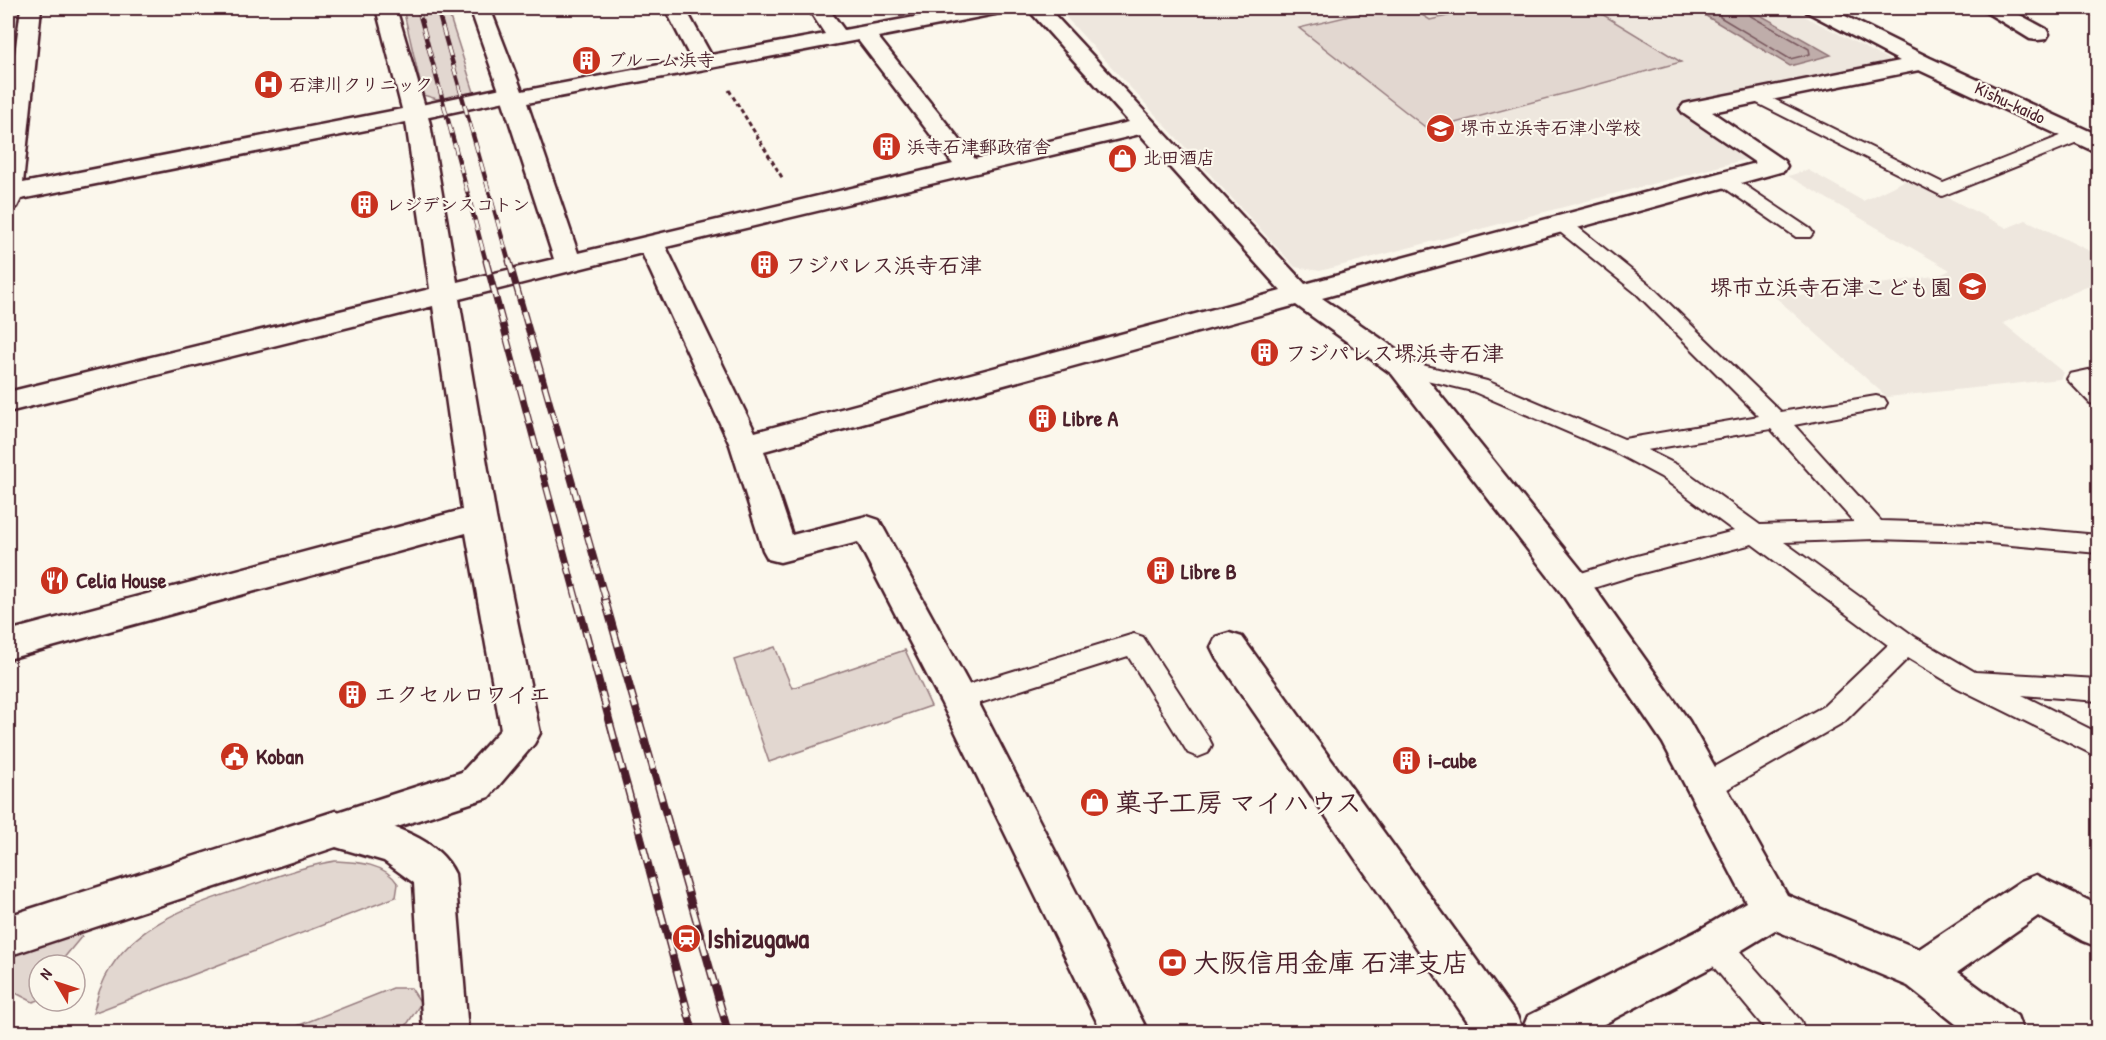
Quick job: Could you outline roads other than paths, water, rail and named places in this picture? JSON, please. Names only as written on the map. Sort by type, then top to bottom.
[{"type":"street","points":[[8,202],[31,8]]},
{"type":"street","points":[[8,936],[475,785],[521,733],[480,517],[415,113],[386,8]]},
{"type":"street","points":[[480,8],[569,265]]},
{"type":"street","points":[[675,8],[708,62]]},
{"type":"street","points":[[818,8],[838,38]]},
{"type":"street","points":[[8,194],[415,113],[708,62],[995,8]]},
{"type":"street","points":[[1037,8],[1300,296],[1402,367],[1574,585],[1676,732],[1772,909],[1923,971],[2001,1032]]},
{"type":"street","name":"Kishu-kaido","points":[[1814,8],[1922,63],[2089,139]]},
{"type":"street","points":[[1993,8],[2037,34]]},
{"type":"street","points":[[864,33],[969,168]]},
{"type":"street","points":[[746,445],[1775,166],[1692,109],[1922,63]]},
{"type":"street","points":[[8,402],[445,296],[651,243],[1144,126]]},
{"type":"street","points":[[651,243],[746,445],[780,550],[867,528],[958,699],[1125,1032]]},
{"type":"street","points":[[8,645],[480,517]]},
{"type":"street","points":[[1229,647],[1501,1032]]},
{"type":"street","points":[[336,829],[396,846],[434,874],[446,1032]]},
{"type":"street","points":[[1923,971],[2036,894],[2098,927]]},
{"type":"street","points":[[1544,1032],[1714,944],[1772,909]]},
{"type":"lane","points":[[2092,8],[2098,11]]},
{"type":"lane","points":[[1757,96],[1942,190],[2089,139]]},
{"type":"lane","points":[[1725,180],[1803,233]]},
{"type":"lane","points":[[1562,224],[1644,290],[1791,435],[1875,530]]},
{"type":"lane","points":[[1402,367],[1479,386],[1623,447],[1669,471],[1906,644],[1967,680],[2098,746]]},
{"type":"lane","points":[[2098,375],[2078,379],[2098,398]]},
{"type":"lane","points":[[1623,447],[1876,403]]},
{"type":"lane","points":[[1574,585],[1634,566],[1758,534],[1875,530],[1978,533],[2098,544]]},
{"type":"lane","points":[[958,699],[1134,644],[1198,745]]},
{"type":"lane","points":[[1704,787],[1834,714],[1906,644]]},
{"type":"lane","points":[[1967,680],[2098,690]]},
{"type":"lane","points":[[1714,944],[1789,1032]]},
{"type":"water","points":[[1725,8],[1748,8],[1831,55],[1790,66],[1701,13]]},
{"type":"railway","points":[[418,8],[486,262]]},
{"type":"railway","points":[[437,8],[509,262]]},
{"type":"railway","points":[[486,261],[577,601]]},
{"type":"railway","points":[[509,261],[606,601]]},
{"type":"railway","points":[[577,600],[693,1032]]},
{"type":"railway","points":[[605,600],[728,1032]]},
{"type":"place","name":"ブルーム浜寺","points":[[587,60]]},
{"type":"place","name":"石津川クリニック","points":[[268,85]]},
{"type":"place","name":"堺市立浜寺石津小学校","points":[[1440,128]]},
{"type":"place","name":"浜寺石津郵政宿舎","points":[[886,147]]},
{"type":"place","name":"北田酒店","points":[[1122,158]]},
{"type":"place","name":"レジデンスコトン","points":[[365,205]]},
{"type":"place","name":"フジパレス浜寺石津","points":[[764,265]]},
{"type":"place","name":"堺市立浜寺石津こども園","points":[[1973,287]]},
{"type":"place","name":"フジパレス堺浜寺石津","points":[[1264,353]]},
{"type":"place","name":"Libre A","points":[[1042,418]]},
{"type":"place","name":"Libre B","points":[[1160,571]]},
{"type":"place","name":"Celia House","points":[[55,580]]},
{"type":"place","name":"エクセルロワイエ","points":[[353,694]]},
{"type":"place","name":"Koban","points":[[235,756]]},
{"type":"place","name":"i-cube","points":[[1407,760]]},
{"type":"place","name":"菓子工房 マイハウス","points":[[1094,803]]},
{"type":"place","name":"Ishizugawa","points":[[686,939]]},
{"type":"place","name":"大阪信用金庫 石津支店","points":[[1172,963]]}]
